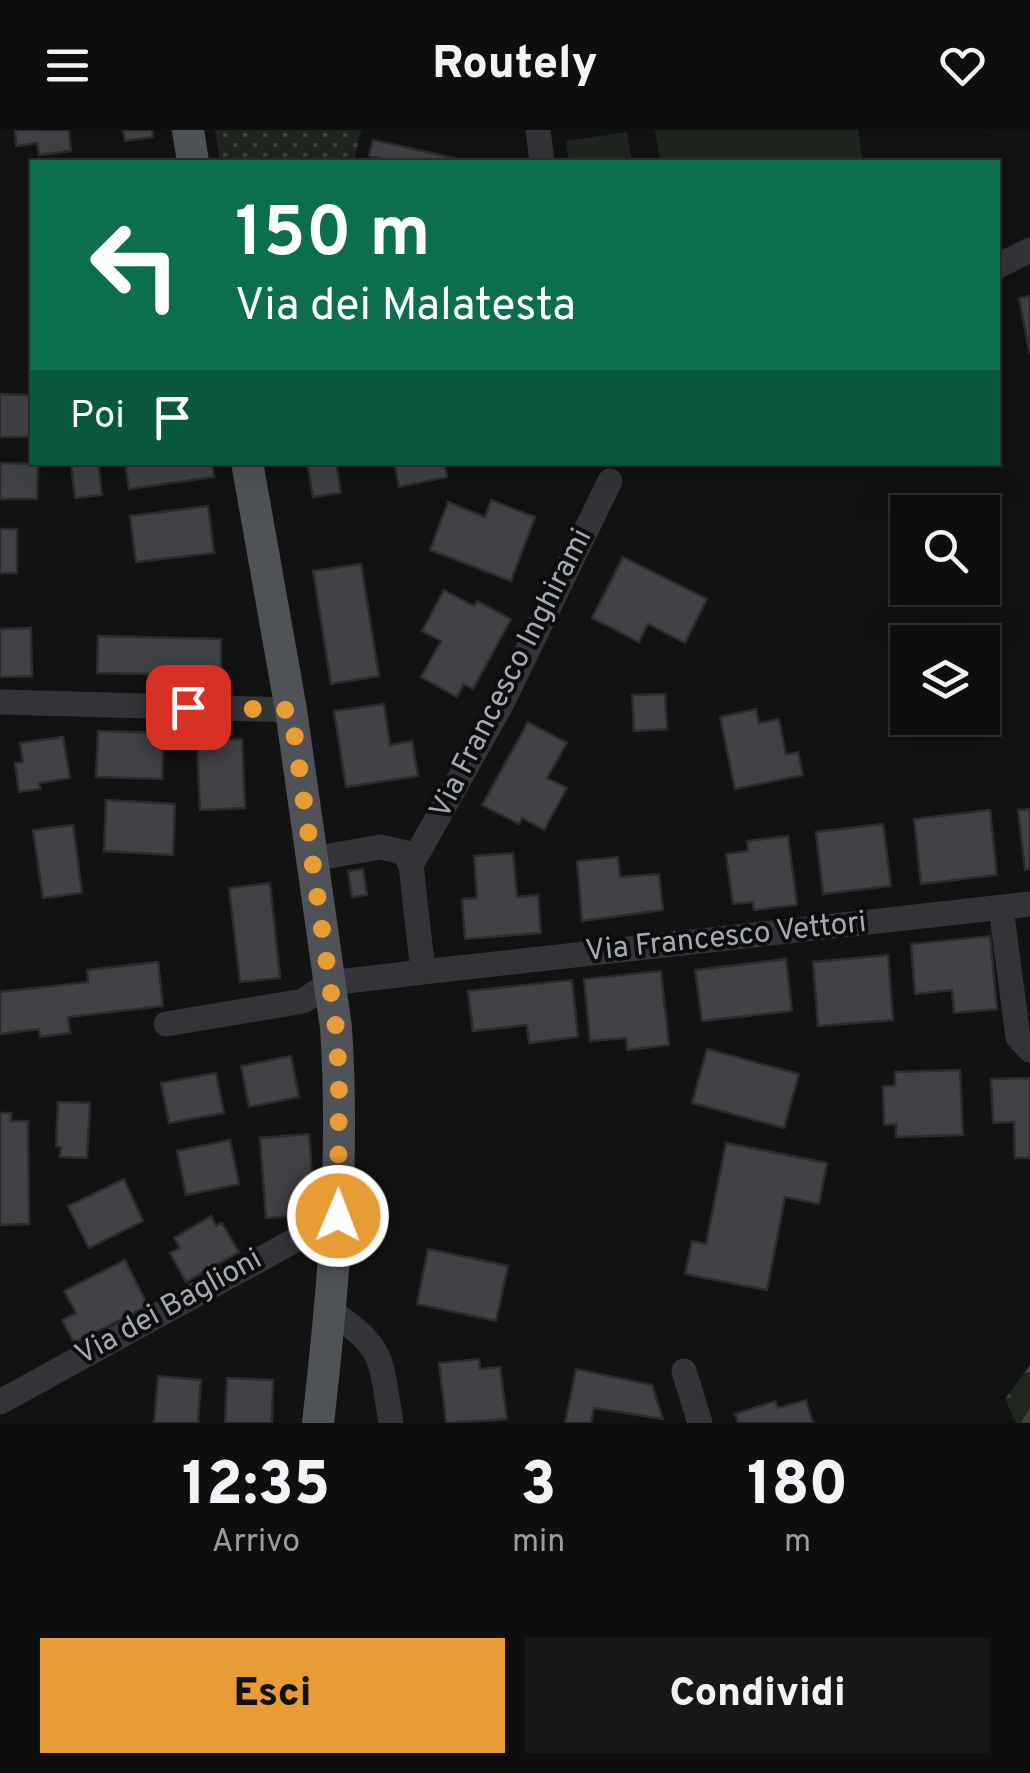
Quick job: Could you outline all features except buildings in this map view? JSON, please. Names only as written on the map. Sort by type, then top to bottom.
[{"type":"main road","points":[[188,130],[193,160]]},
{"type":"main road","points":[[248,465],[291,710],[330,982],[339,1078],[338,1216],[318,1423]]},
{"type":"street","points":[[538,130],[542,160]]},
{"type":"street","points":[[1000,265],[1030,250]]},
{"type":"street","name":"Via Francesco Inghirami","points":[[410,866],[502,705],[610,482]]},
{"type":"street","points":[[0,702],[291,710]]},
{"type":"street","points":[[312,859],[391,847],[403,852],[410,866],[423,972]]},
{"type":"street","name":"Via Francesco Vettori","points":[[330,982],[1030,904]]},
{"type":"street","points":[[1001,908],[1018,1037],[1030,1050]]},
{"type":"street","points":[[166,1024],[303,1002],[330,982]]},
{"type":"street","name":"Via dei Baglioni","points":[[0,1402],[338,1216]]},
{"type":"street","points":[[330,1311],[359,1331],[379,1355],[390,1423]]},
{"type":"street","points":[[684,1371],[700,1423]]},
{"type":"green space","points":[[215,130],[361,130],[354,160],[220,160]]},
{"type":"green space","points":[[655,130],[858,130],[863,160],[660,160]]},
{"type":"green space","points":[[627,132],[632,160],[569,160],[566,141]]},
{"type":"green space","points":[[1030,1365],[1030,1423],[1016,1423],[1005,1399]]},
{"type":"route","points":[[188,707],[291,710],[336,1028],[338,1216]]}]
